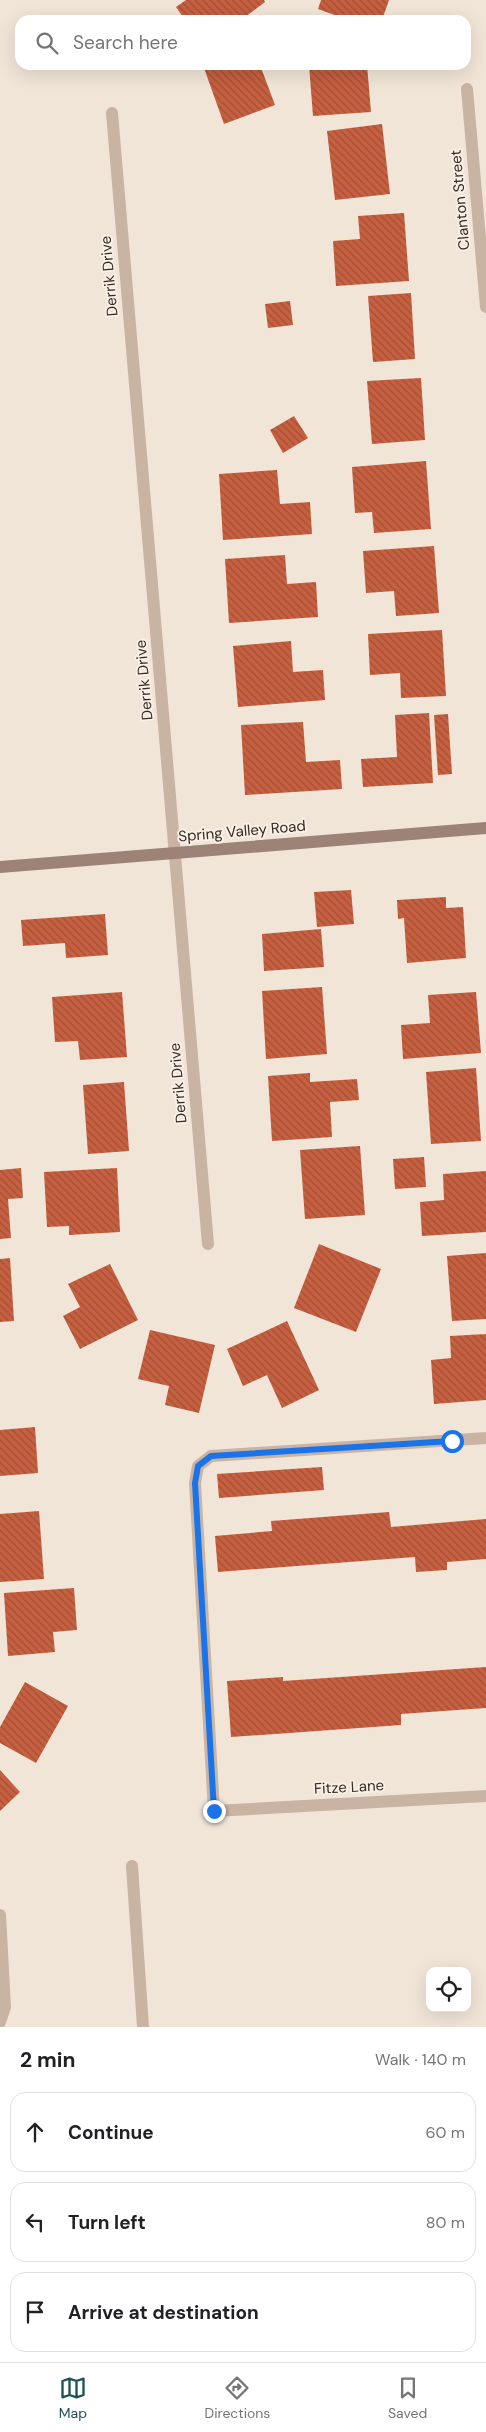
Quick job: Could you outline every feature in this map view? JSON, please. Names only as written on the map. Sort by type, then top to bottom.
[{"type":"street","name":"Clanton Street","points":[[466,89],[486,307]]},
{"type":"street","name":"Derrik Drive","points":[[112,113],[208,1244]]},
{"type":"street","name":"Spring Valley Road","points":[[0,867],[486,828]]},
{"type":"street","name":"Fitze Lane","points":[[486,1438],[211,1456],[198,1466],[195,1483],[214,1811],[486,1796]]},
{"type":"street","points":[[132,1866],[143,2027]]},
{"type":"street","points":[[0,1915],[5,2008],[0,2022]]},
{"type":"building","points":[[186,0],[264,0],[265,2],[248,15],[182,15],[176,7]]},
{"type":"building","points":[[321,0],[389,0],[384,15],[334,15],[318,9]]},
{"type":"building","points":[[205,70],[262,70],[275,105],[224,124]]},
{"type":"building","points":[[309,70],[367,70],[371,112],[313,116]]},
{"type":"building","points":[[382,124],[390,194],[335,200],[327,131]]},
{"type":"building","points":[[404,213],[409,281],[336,286],[333,241],[360,239],[358,216]]},
{"type":"building","points":[[411,293],[415,359],[373,362],[368,296]]},
{"type":"building","points":[[290,301],[293,325],[268,328],[265,304]]},
{"type":"building","points":[[421,378],[425,440],[372,444],[367,381]]},
{"type":"building","points":[[294,416],[308,438],[283,453],[270,430]]},
{"type":"building","points":[[426,461],[431,529],[374,533],[372,512],[355,513],[352,467]]},
{"type":"building","points":[[277,470],[280,504],[310,502],[312,534],[223,540],[219,474]]},
{"type":"building","points":[[434,546],[439,613],[396,616],[394,591],[366,593],[363,551]]},
{"type":"building","points":[[285,555],[287,584],[316,582],[318,617],[229,623],[225,559]]},
{"type":"building","points":[[442,630],[446,696],[401,698],[400,673],[370,675],[368,634]]},
{"type":"building","points":[[291,641],[293,672],[323,670],[325,700],[238,707],[233,646]]},
{"type":"building","points":[[429,713],[433,783],[363,787],[361,759],[397,757],[395,715]]},
{"type":"building","points":[[448,714],[452,774],[438,775],[434,715]]},
{"type":"building","points":[[303,722],[306,762],[340,760],[342,789],[245,795],[241,725]]},
{"type":"building","points":[[351,890],[354,924],[317,927],[314,892]]},
{"type":"building","points":[[446,897],[446,908],[463,907],[466,958],[407,963],[404,918],[398,919],[397,900]]},
{"type":"building","points":[[105,914],[108,955],[66,958],[65,943],[23,946],[21,920]]},
{"type":"building","points":[[321,929],[324,967],[264,971],[262,934]]},
{"type":"building","points":[[322,987],[327,1054],[266,1059],[262,991]]},
{"type":"building","points":[[122,992],[127,1057],[80,1060],[78,1041],[55,1042],[52,997]]},
{"type":"building","points":[[476,992],[481,1053],[403,1059],[401,1025],[430,1023],[428,995]]},
{"type":"building","points":[[476,1068],[481,1141],[431,1144],[426,1072]]},
{"type":"building","points":[[310,1073],[310,1082],[357,1079],[359,1100],[330,1102],[332,1137],[272,1141],[268,1076]]},
{"type":"building","points":[[124,1082],[129,1151],[88,1154],[83,1085]]},
{"type":"building","points":[[360,1146],[365,1215],[305,1219],[300,1150]]},
{"type":"building","points":[[424,1157],[426,1187],[395,1189],[393,1159]]},
{"type":"building","points":[[21,1168],[23,1198],[8,1199],[11,1238],[0,1239],[0,1170]]},
{"type":"building","points":[[117,1168],[120,1232],[69,1235],[69,1226],[47,1227],[44,1172]]},
{"type":"building","points":[[486,1171],[486,1232],[422,1236],[420,1202],[444,1200],[443,1174]]},
{"type":"building","points":[[319,1244],[381,1269],[356,1332],[294,1308]]},
{"type":"building","points":[[486,1253],[486,1319],[452,1321],[447,1256]]},
{"type":"building","points":[[10,1258],[14,1321],[0,1322],[0,1259]]},
{"type":"building","points":[[110,1264],[138,1320],[80,1349],[63,1316],[80,1307],[68,1284]]},
{"type":"building","points":[[287,1321],[319,1390],[282,1408],[267,1375],[243,1386],[227,1349]]},
{"type":"building","points":[[150,1330],[215,1345],[199,1413],[165,1405],[169,1386],[138,1379]]},
{"type":"building","points":[[486,1334],[486,1400],[434,1404],[431,1360],[451,1358],[450,1336]]},
{"type":"building","points":[[35,1427],[38,1473],[0,1476],[0,1430]]},
{"type":"building","points":[[322,1467],[324,1490],[219,1498],[217,1474]]},
{"type":"building","points":[[39,1511],[44,1579],[0,1582],[0,1514]]},
{"type":"building","points":[[389,1512],[391,1527],[486,1519],[486,1559],[447,1562],[447,1570],[416,1572],[415,1557],[218,1572],[215,1536],[272,1531],[271,1521]]},
{"type":"building","points":[[74,1588],[77,1630],[53,1632],[55,1652],[8,1656],[4,1593]]},
{"type":"building","points":[[486,1667],[486,1708],[401,1714],[401,1725],[231,1737],[227,1681],[283,1677],[283,1681]]},
{"type":"building","points":[[25,1682],[68,1706],[36,1763],[0,1743],[0,1727]]},
{"type":"building","points":[[0,1770],[20,1792],[0,1811]]},
{"type":"route","points":[[214,1811],[195,1483],[198,1466],[211,1456],[452,1441]]}]
